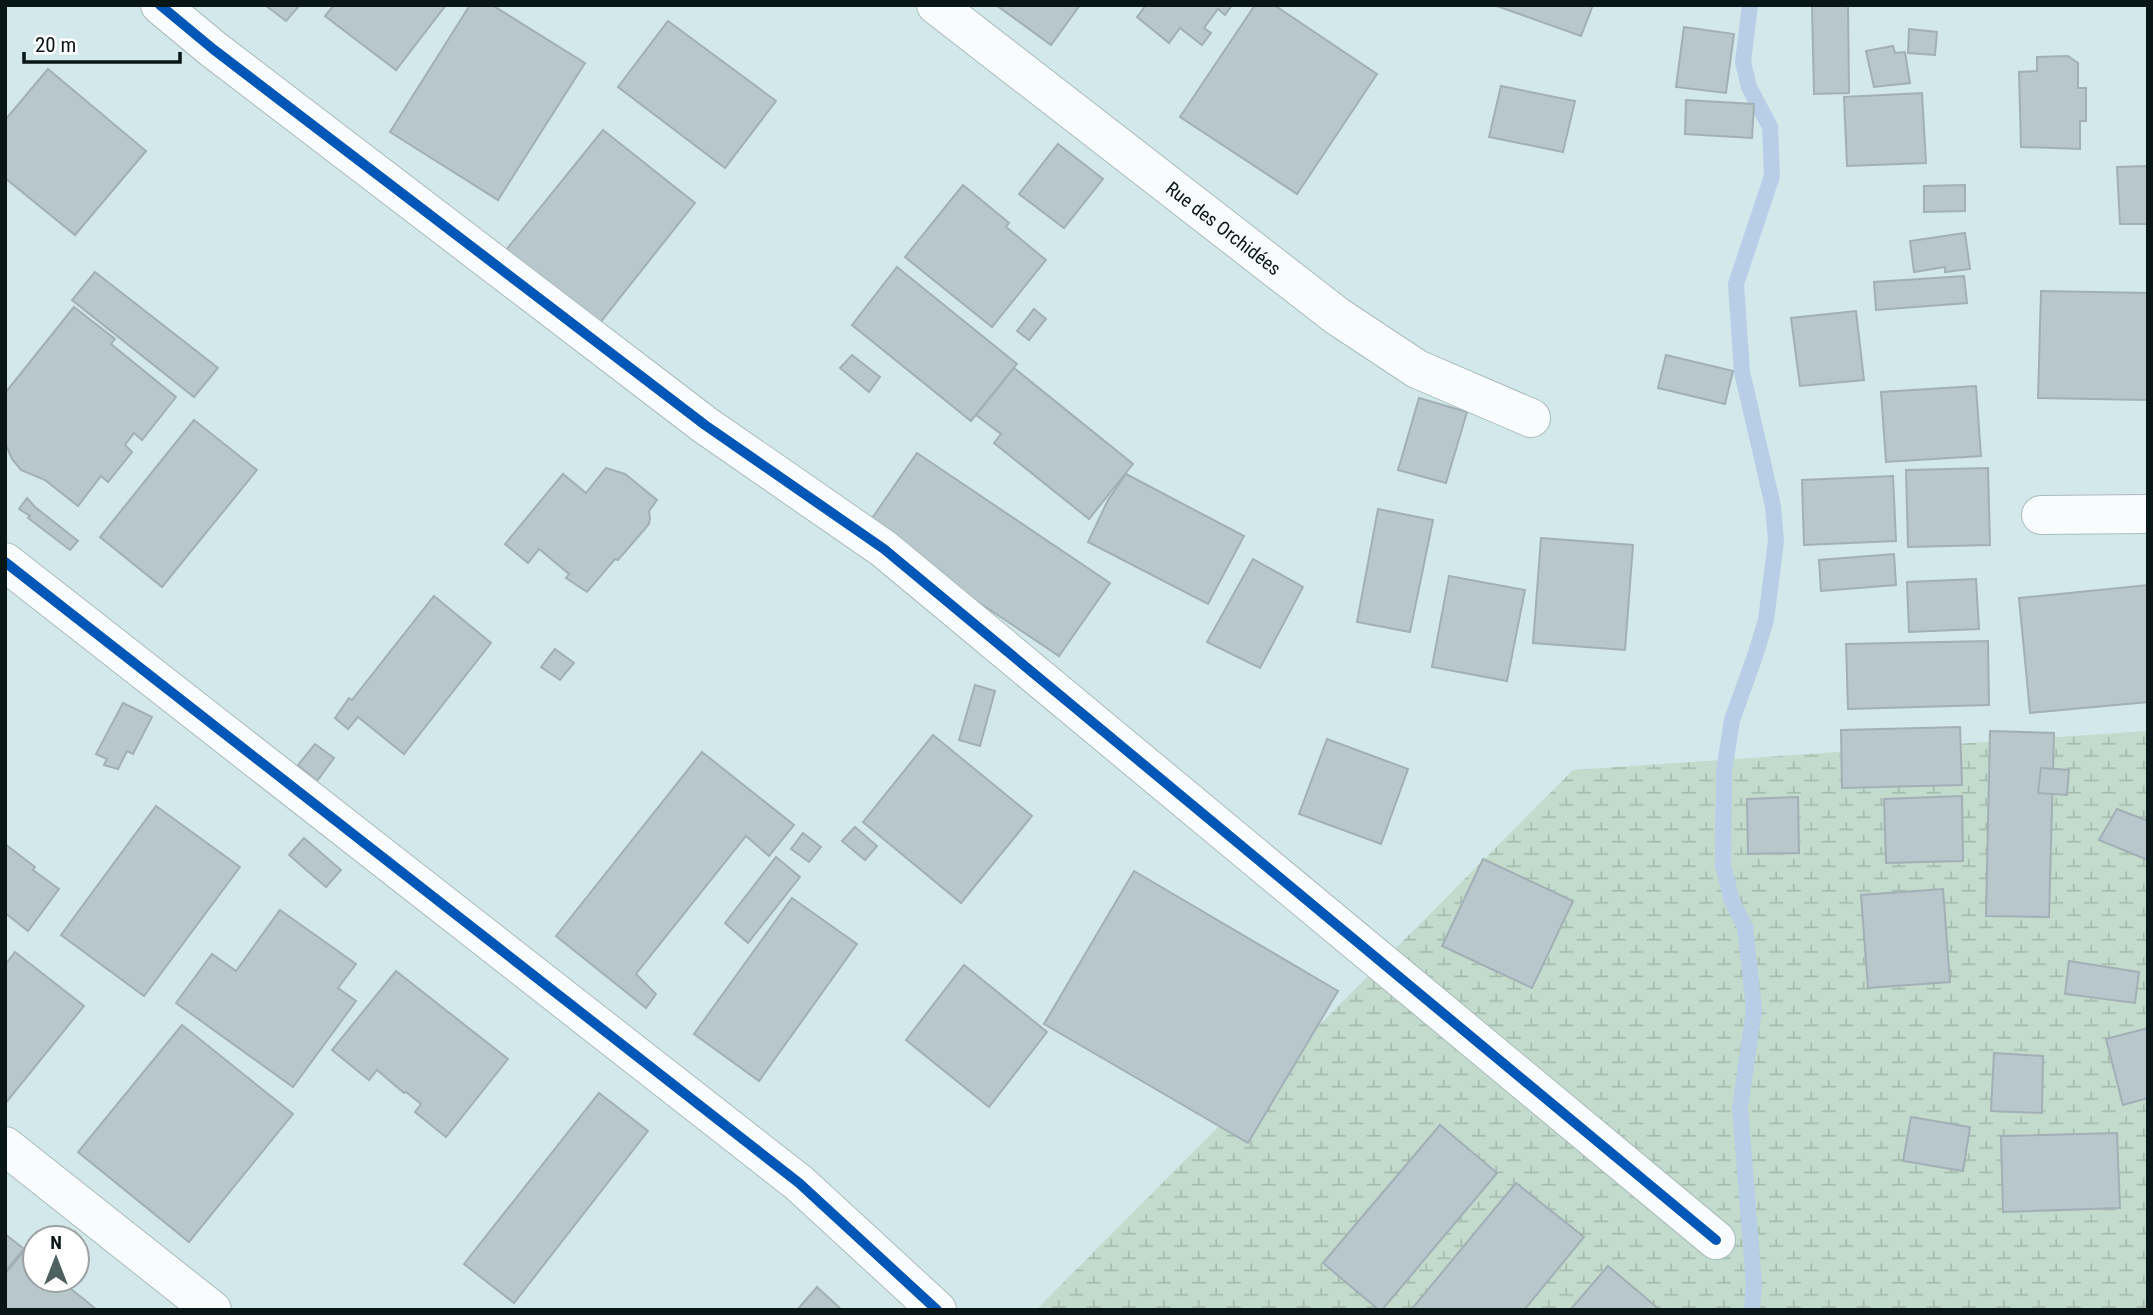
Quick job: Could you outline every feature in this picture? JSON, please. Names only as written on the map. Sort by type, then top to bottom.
[{"type":"street","points":[[160,5],[224,57],[705,425],[884,549],[1716,1240]]},
{"type":"street","name":"Rue des Orchidées","points":[[936,5],[1337,316],[1417,369],[1531,418]]},
{"type":"street","points":[[2041,515],[2148,514]]},
{"type":"street","points":[[5,562],[799,1182],[937,1310]]},
{"type":"street","points":[[5,1146],[212,1310]]},
{"type":"green space","points":[[2148,731],[2148,1310],[1036,1310],[1573,770]]},
{"type":"building","points":[[265,5],[300,5],[286,21]]},
{"type":"building","points":[[334,5],[446,5],[396,70],[325,16]]},
{"type":"building","points":[[470,5],[492,5],[585,63],[498,200],[390,132]]},
{"type":"building","points":[[996,5],[1080,5],[1051,45]]},
{"type":"building","points":[[1146,5],[1232,5],[1225,15],[1218,9],[1204,28],[1211,33],[1202,45],[1180,28],[1169,43],[1137,17]]},
{"type":"building","points":[[1255,5],[1274,5],[1377,74],[1297,194],[1180,117]]},
{"type":"building","points":[[1494,5],[1593,5],[1581,36]]},
{"type":"building","points":[[1812,5],[1848,5],[1849,93],[1814,94]]},
{"type":"building","points":[[668,21],[776,101],[725,168],[618,87]]},
{"type":"building","points":[[1684,27],[1734,34],[1726,93],[1676,87]]},
{"type":"building","points":[[1909,29],[1937,32],[1935,55],[1908,53]]},
{"type":"building","points":[[1893,46],[1895,53],[1905,52],[1910,83],[1874,87],[1866,51]]},
{"type":"building","points":[[2068,56],[2078,63],[2078,88],[2086,88],[2086,121],[2080,121],[2080,149],[2021,147],[2019,72],[2037,71],[2037,57]]},
{"type":"building","points":[[48,69],[146,151],[75,235],[5,178],[5,120]]},
{"type":"building","points":[[1501,86],[1575,101],[1563,152],[1489,137]]},
{"type":"building","points":[[1922,93],[1926,163],[1847,166],[1844,97]]},
{"type":"building","points":[[1686,100],[1754,104],[1752,138],[1685,134]]},
{"type":"building","points":[[603,130],[695,203],[599,324],[506,250]]},
{"type":"building","points":[[1058,144],[1103,179],[1064,228],[1019,194]]},
{"type":"building","points":[[2148,166],[2148,224],[2120,224],[2117,167]]},
{"type":"building","points":[[963,185],[1009,223],[1006,227],[1046,260],[992,327],[905,257]]},
{"type":"building","points":[[1965,185],[1965,211],[1924,212],[1924,186]]},
{"type":"building","points":[[1965,233],[1970,269],[1945,272],[1945,267],[1914,272],[1910,241]]},
{"type":"building","points":[[897,267],[1017,364],[971,421],[852,325]]},
{"type":"building","points":[[95,272],[218,368],[194,397],[72,300]]},
{"type":"building","points":[[1964,276],[1967,303],[1876,310],[1874,282]]},
{"type":"building","points":[[2041,291],[2148,293],[2148,400],[2038,398]]},
{"type":"building","points":[[74,307],[115,339],[111,344],[176,397],[142,440],[134,433],[125,445],[132,452],[108,482],[101,476],[78,506],[45,480],[21,470],[12,459],[5,443],[5,393]]},
{"type":"building","points":[[1034,309],[1046,319],[1029,340],[1017,331]]},
{"type":"building","points":[[1856,311],[1864,380],[1800,386],[1791,318]]},
{"type":"building","points":[[852,355],[880,377],[869,392],[840,368]]},
{"type":"building","points":[[1666,355],[1733,371],[1725,404],[1658,388]]},
{"type":"building","points":[[1014,368],[1133,464],[1089,519],[994,443],[1001,434],[976,415]]},
{"type":"building","points":[[1976,386],[1981,456],[1886,462],[1881,392]]},
{"type":"building","points":[[1419,398],[1467,412],[1446,483],[1398,470]]},
{"type":"building","points":[[194,420],[257,470],[162,587],[100,537]]},
{"type":"building","points":[[917,453],[1110,583],[1059,656],[866,527]]},
{"type":"building","points":[[606,468],[625,474],[657,500],[649,511],[649,524],[587,592],[566,578],[569,574],[539,549],[528,563],[505,544],[563,474],[586,493]]},
{"type":"building","points":[[1988,468],[1990,545],[1908,547],[1906,470]]},
{"type":"building","points":[[1126,474],[1244,536],[1208,604],[1088,542],[1108,500]]},
{"type":"building","points":[[1893,476],[1896,541],[1804,545],[1802,480]]},
{"type":"building","points":[[27,498],[78,541],[70,550],[19,509]]},
{"type":"building","points":[[1378,509],[1433,520],[1410,632],[1357,622]]},
{"type":"building","points":[[1541,538],[1633,545],[1625,650],[1533,643]]},
{"type":"building","points":[[1894,554],[1896,585],[1821,591],[1819,560]]},
{"type":"building","points":[[1253,559],[1303,587],[1260,668],[1207,642]]},
{"type":"building","points":[[1449,576],[1525,590],[1507,681],[1432,667]]},
{"type":"building","points":[[1976,579],[1979,629],[1909,632],[1907,582]]},
{"type":"building","points":[[2148,585],[2148,702],[2030,713],[2019,598]]},
{"type":"building","points":[[434,596],[491,643],[404,754],[358,717],[348,729],[335,718]]},
{"type":"building","points":[[1988,641],[1989,705],[1848,709],[1846,644]]},
{"type":"building","points":[[555,649],[574,663],[560,680],[541,667]]},
{"type":"building","points":[[975,685],[995,691],[980,746],[959,740]]},
{"type":"building","points":[[123,703],[152,717],[133,754],[127,751],[118,769],[104,765],[107,759],[96,754]]},
{"type":"building","points":[[1960,727],[1962,785],[1842,788],[1841,730]]},
{"type":"building","points":[[1990,731],[2054,733],[2049,917],[1986,916]]},
{"type":"building","points":[[933,735],[1032,816],[961,903],[863,822]]},
{"type":"building","points":[[1327,739],[1408,769],[1381,844],[1299,814]]},
{"type":"building","points":[[315,744],[334,758],[317,781],[298,765]]},
{"type":"building","points":[[702,752],[794,825],[769,856],[746,836],[636,974],[656,994],[646,1008],[556,936]]},
{"type":"building","points":[[2041,768],[2069,770],[2067,795],[2038,793]]},
{"type":"building","points":[[1962,796],[1963,861],[1886,863],[1884,799]]},
{"type":"building","points":[[1798,797],[1799,853],[1748,854],[1747,799]]},
{"type":"building","points":[[156,806],[240,867],[144,996],[61,935]]},
{"type":"building","points":[[2117,809],[2148,821],[2148,860],[2099,840]]},
{"type":"building","points":[[855,827],[877,846],[865,860],[842,841]]},
{"type":"building","points":[[803,833],[821,847],[809,862],[791,849]]},
{"type":"building","points":[[304,838],[341,870],[326,887],[289,855]]},
{"type":"building","points":[[5,844],[59,889],[28,931],[5,913]]},
{"type":"building","points":[[776,857],[800,877],[748,943],[725,923]]},
{"type":"building","points":[[1483,859],[1573,901],[1532,988],[1442,946]]},
{"type":"building","points":[[1134,871],[1338,991],[1248,1143],[1044,1024]]},
{"type":"building","points":[[1943,889],[1950,982],[1868,988],[1861,895]]},
{"type":"building","points":[[792,898],[857,944],[759,1081],[694,1034]]},
{"type":"building","points":[[280,910],[356,964],[338,988],[356,1001],[293,1087],[176,1003],[212,954],[236,971]]},
{"type":"building","points":[[15,952],[84,1006],[5,1104],[5,965]]},
{"type":"building","points":[[2069,961],[2139,972],[2135,1003],[2065,994]]},
{"type":"building","points":[[964,965],[1047,1032],[989,1107],[906,1040]]},
{"type":"building","points":[[396,971],[508,1059],[446,1137],[415,1112],[421,1104],[406,1092],[377,1070],[369,1080],[332,1050]]},
{"type":"building","points":[[182,1025],[293,1114],[189,1242],[78,1152]]},
{"type":"building","points":[[2148,1028],[2148,1098],[2123,1105],[2106,1039]]},
{"type":"building","points":[[1994,1053],[2043,1056],[2042,1113],[1991,1111]]},
{"type":"building","points":[[599,1093],[648,1131],[514,1303],[464,1264]]},
{"type":"building","points":[[1911,1117],[1970,1127],[1963,1171],[1903,1161]]},
{"type":"building","points":[[1440,1125],[1497,1173],[1382,1310],[1379,1310],[1323,1263]]},
{"type":"building","points":[[2117,1133],[2120,1208],[2003,1212],[2001,1136]]},
{"type":"building","points":[[1516,1183],[1584,1237],[1524,1310],[1411,1310]]},
{"type":"building","points":[[5,1234],[21,1247],[21,1253],[5,1272]]},
{"type":"building","points":[[21,1255],[21,1294],[77,1294],[97,1310],[5,1310],[5,1274]]},
{"type":"building","points":[[1608,1266],[1660,1310],[1570,1310]]},
{"type":"building","points":[[817,1287],[842,1310],[797,1310]]},
{"type":"waterway","points":[[1750,5],[1743,62],[1749,87],[1770,127],[1772,176],[1736,284],[1742,372],[1773,506],[1776,541],[1766,620],[1732,720],[1724,771],[1723,865],[1732,901],[1745,927],[1754,1009],[1740,1108],[1754,1284],[1752,1310]]},
{"type":"cycle path","points":[[160,5],[213,49],[705,425],[884,549],[1716,1240]]},
{"type":"cycle path","points":[[5,562],[799,1183],[937,1310]]}]
